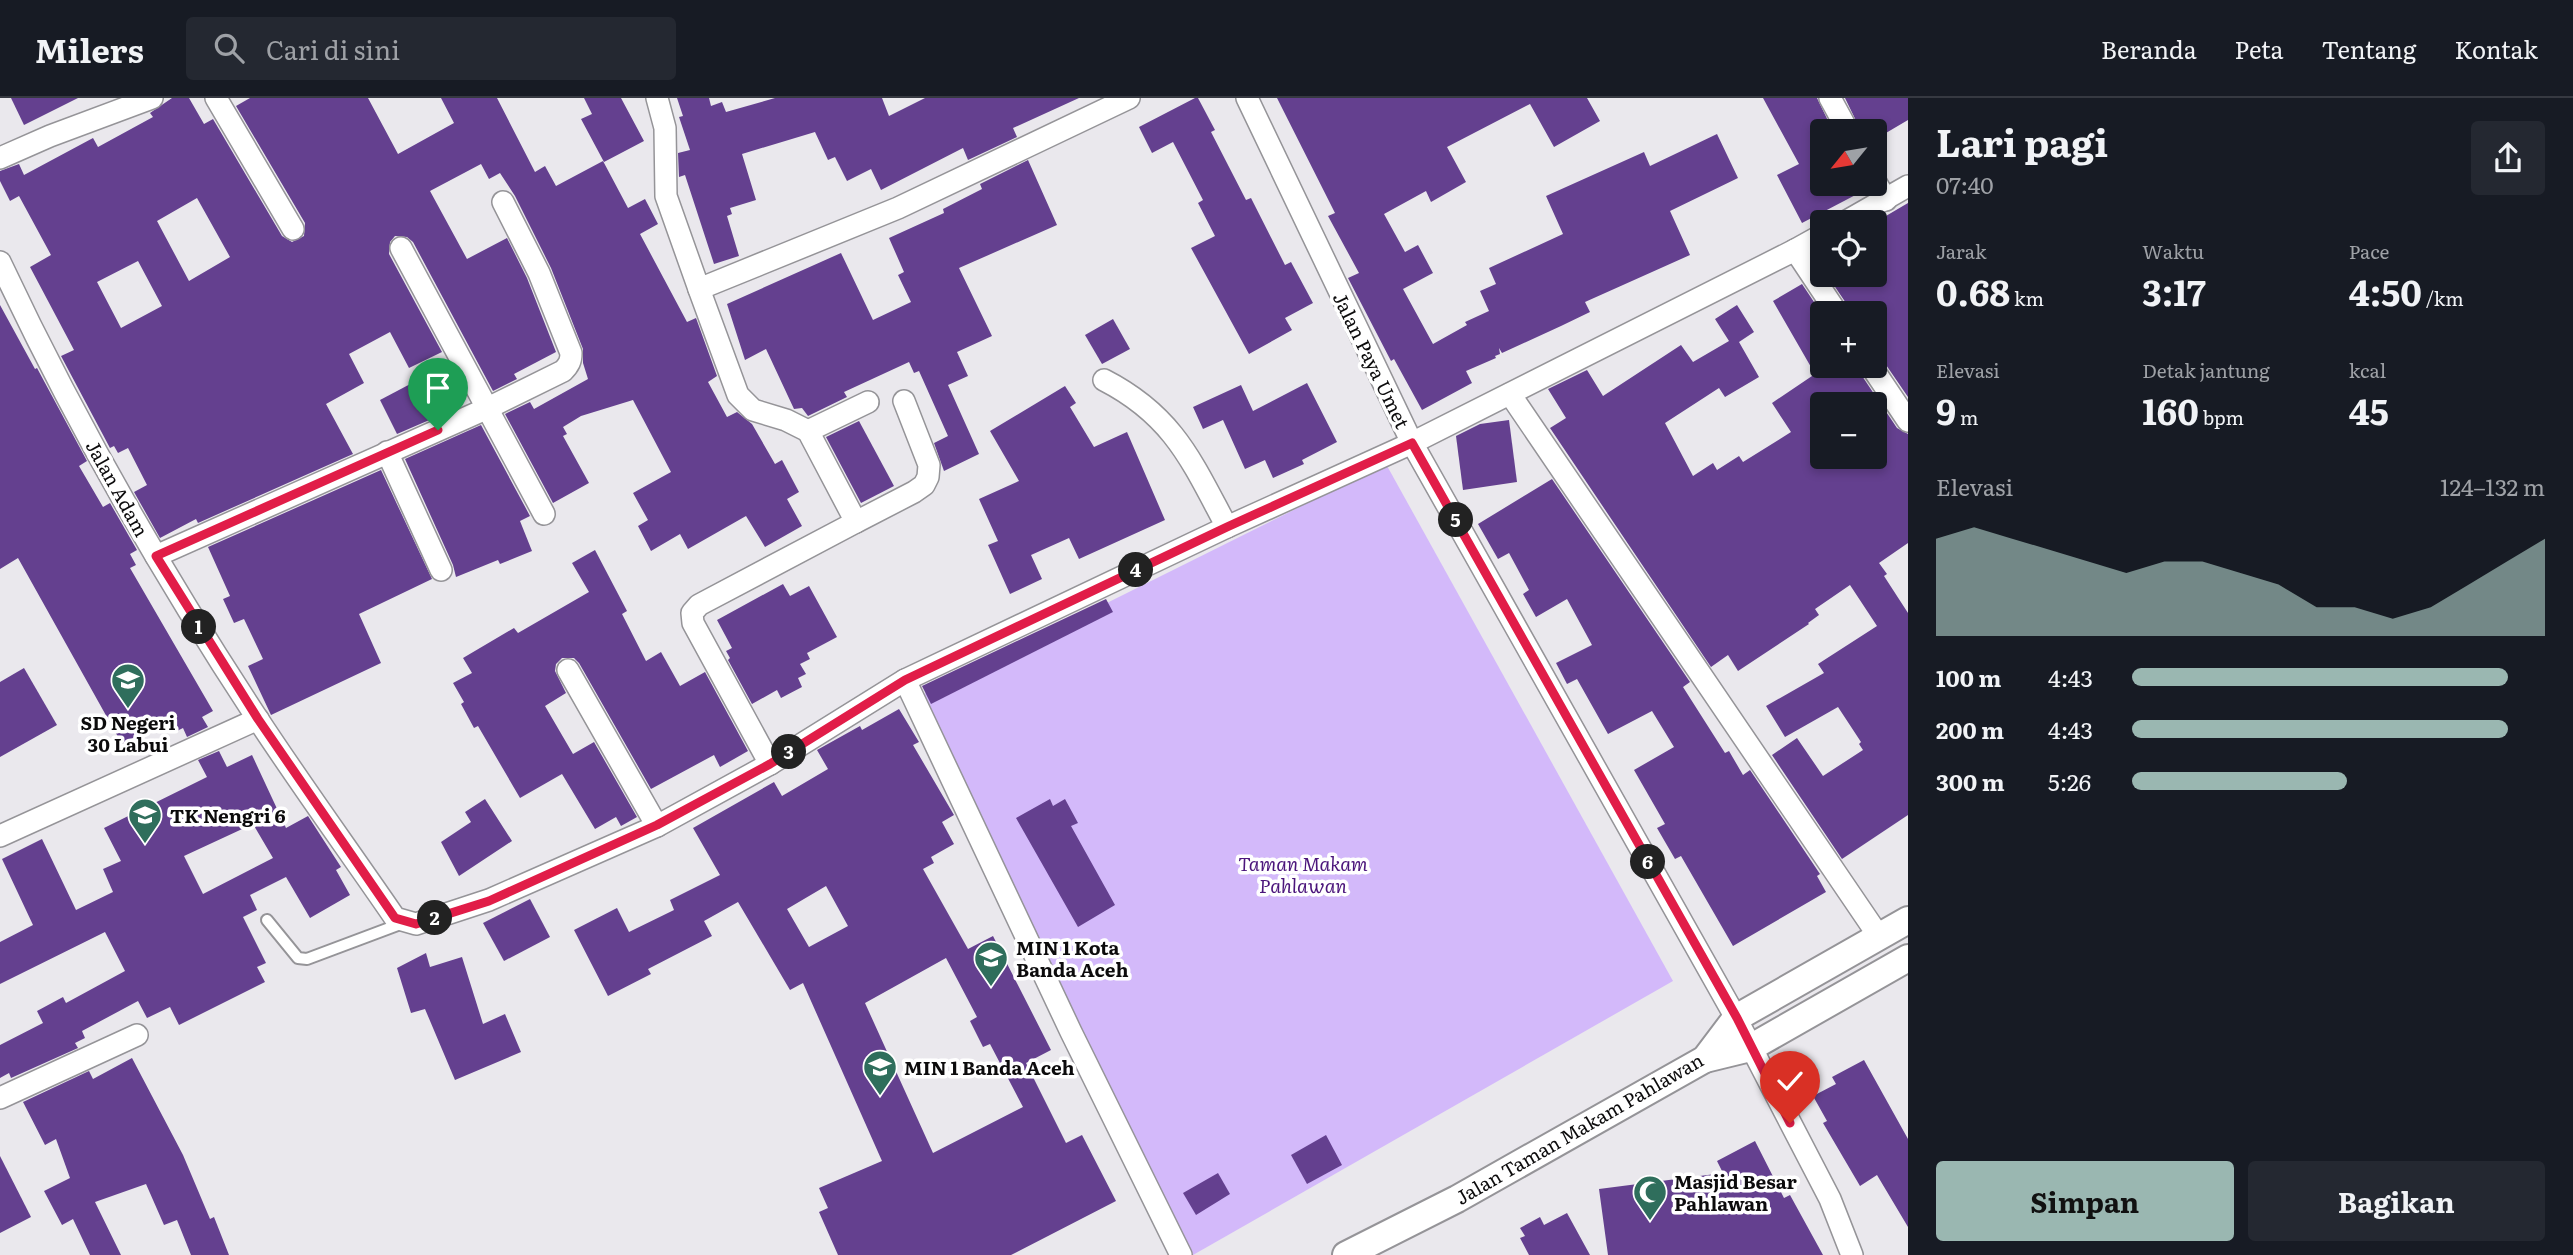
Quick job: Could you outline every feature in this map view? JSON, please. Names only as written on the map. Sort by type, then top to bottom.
[{"type":"street","points":[[0,158],[50,136],[152,98]]},
{"type":"street","points":[[216,98],[293,229]]},
{"type":"street","points":[[657,98],[665,128],[666,196],[731,382],[744,404],[753,410],[786,419],[808,431],[856,522]]},
{"type":"street","points":[[699,289],[898,208],[1129,98]]},
{"type":"street","name":"Jalan Paya Umet","points":[[1247,98],[1412,443],[1737,1018],[1750,1048],[1830,1199],[1852,1255]]},
{"type":"street","points":[[1830,98],[1841,119]]},
{"type":"street","points":[[1867,210],[1908,186]]},
{"type":"street","points":[[1884,196],[1886,200]]},
{"type":"street","points":[[156,556],[488,408],[563,371],[571,360],[539,273],[503,202]]},
{"type":"street","points":[[405,922],[416,924],[489,901],[657,825],[770,764],[905,680],[1227,527],[1412,443],[1810,242]]},
{"type":"street","points":[[401,248],[544,514]]},
{"type":"street","points":[[1795,250],[1829,301]]},
{"type":"street","name":"Jalan Adam","points":[[0,262],[35,336],[156,556],[258,719],[395,918],[405,922]]},
{"type":"street","points":[[1879,378],[1908,421]]},
{"type":"street","points":[[1104,380],[1125,391],[1162,420],[1186,451],[1227,527]]},
{"type":"street","points":[[1510,394],[1880,938]]},
{"type":"street","points":[[770,764],[694,623],[692,613],[699,605],[924,485],[929,465],[904,401]]},
{"type":"street","points":[[808,431],[868,402]]},
{"type":"street","points":[[387,452],[441,570]]},
{"type":"street","points":[[568,670],[657,825]]},
{"type":"street","points":[[905,680],[1071,1032],[1181,1255]]},
{"type":"street","points":[[0,836],[258,719]]},
{"type":"street","name":"Jalan Taman Makam Pahlawan","points":[[1346,1255],[1457,1199],[1704,1059],[1737,1018],[1908,920]]},
{"type":"street","points":[[1704,1059],[1750,1048],[1907,961]]},
{"type":"street","points":[[0,1098],[138,1035]]},
{"type":"lane","points":[[267,920],[298,958],[307,959],[405,922]]},
{"type":"green space","name":"Taman Makam Pahlawan","points":[[1386,464],[1673,981],[1193,1255],[910,701]]},
{"type":"building","points":[[11,98],[78,98],[24,125]]},
{"type":"building","points":[[172,98],[189,98],[204,124],[213,119],[282,236],[292,242],[304,236],[305,223],[236,106],[250,98],[368,98],[398,154],[454,123],[441,98],[497,98],[535,172],[545,166],[556,186],[603,161],[628,208],[645,199],[658,224],[640,234],[687,322],[696,318],[717,376],[708,382],[727,417],[737,412],[752,424],[775,464],[782,460],[799,492],[787,499],[802,526],[765,547],[746,516],[688,549],[680,534],[651,551],[638,526],[648,520],[633,493],[671,472],[633,400],[581,416],[563,427],[567,434],[563,436],[589,483],[553,503],[505,414],[530,402],[534,409],[588,379],[583,363],[583,349],[551,268],[515,196],[500,173],[489,179],[481,164],[430,191],[467,259],[507,238],[527,278],[556,352],[514,374],[517,379],[493,391],[413,242],[407,237],[395,236],[390,242],[389,254],[442,352],[409,368],[390,332],[349,354],[364,383],[326,404],[353,454],[198,523],[196,519],[160,538],[134,492],[147,485],[128,448],[118,453],[114,446],[110,448],[61,356],[74,350],[30,267],[51,255],[19,196],[10,201],[0,181],[0,171],[19,164],[24,175],[93,138],[98,147],[153,117],[150,113]],"holes":[[[197,198],[230,257],[189,281],[157,221]],[[138,261],[162,306],[121,328],[97,282]]]},
{"type":"building","points":[[584,98],[621,98],[644,141],[604,162],[581,119],[592,114]]},
{"type":"building","points":[[677,98],[709,98],[711,106],[722,102],[726,112],[775,98],[882,98],[889,116],[925,98],[1079,98],[1013,128],[1017,137],[968,160],[963,148],[881,190],[871,169],[847,181],[835,157],[828,160],[815,132],[742,154],[756,200],[730,208],[732,214],[727,216],[739,256],[714,264],[685,175],[679,177],[678,153],[690,150],[679,117],[683,116]]},
{"type":"building","points":[[1198,98],[1215,130],[1211,132],[1246,200],[1251,198],[1285,265],[1291,262],[1313,303],[1285,318],[1292,330],[1249,354],[1191,248],[1215,236],[1198,203],[1203,200],[1173,142],[1152,153],[1139,127]]},
{"type":"building","points":[[1277,98],[1587,98],[1600,121],[1554,147],[1530,104],[1447,147],[1466,182],[1431,202],[1426,191],[1384,214],[1405,252],[1418,245],[1433,273],[1403,289],[1433,344],[1467,325],[1465,322],[1489,311],[1480,291],[1496,284],[1489,268],[1563,234],[1546,196],[1644,152],[1650,166],[1717,134],[1738,178],[1670,211],[1690,255],[1585,302],[1590,312],[1502,353],[1499,348],[1500,354],[1495,356],[1496,358],[1466,371],[1472,383],[1422,410],[1394,359],[1391,361],[1348,278],[1359,273],[1328,216],[1335,213]]},
{"type":"building","points":[[1763,98],[1817,98],[1827,119],[1810,119],[1810,196],[1854,196],[1827,210],[1810,210],[1810,219],[1802,223],[1777,175],[1799,164]]},
{"type":"building","points":[[1845,98],[1908,98],[1908,120],[1887,132],[1887,119],[1855,119]]},
{"type":"building","points":[[1028,160],[1057,225],[959,268],[992,336],[957,352],[968,376],[948,385],[979,454],[944,471],[934,443],[948,436],[919,371],[914,373],[909,362],[844,392],[847,397],[808,416],[802,408],[794,409],[766,349],[745,360],[727,304],[841,253],[873,320],[911,302],[898,275],[904,272],[889,238],[944,213],[943,209],[982,189],[980,184]]},
{"type":"building","points":[[1908,203],[1908,397],[1887,366],[1887,301],[1845,301],[1835,287],[1887,287],[1887,215]]},
{"type":"building","points":[[1802,284],[1813,301],[1810,301],[1810,365],[1773,301]]},
{"type":"building","points":[[0,305],[87,461],[79,466],[103,507],[110,503],[137,550],[130,554],[136,565],[130,568],[213,711],[202,717],[208,727],[187,737],[183,728],[175,732],[167,719],[122,744],[18,558],[0,569]]},
{"type":"building","points":[[1737,305],[1754,332],[1739,342],[1759,377],[1725,397],[1719,388],[1665,423],[1693,476],[1713,463],[1717,470],[1739,456],[1743,462],[1791,432],[1772,403],[1810,377],[1863,378],[1873,392],[1810,392],[1810,469],[1887,469],[1887,413],[1897,428],[1908,434],[1908,543],[1879,563],[1887,574],[1884,576],[1908,613],[1908,815],[1842,859],[1772,755],[1797,738],[1823,776],[1863,750],[1859,744],[1861,742],[1838,707],[1785,737],[1766,706],[1824,673],[1818,664],[1877,626],[1850,585],[1815,609],[1819,615],[1809,624],[1738,671],[1728,655],[1711,667],[1550,428],[1566,418],[1548,389],[1587,370],[1603,396],[1681,345],[1693,362],[1729,341],[1715,319]]},
{"type":"building","points":[[1113,319],[1130,349],[1102,364],[1085,335]]},
{"type":"building","points":[[416,381],[434,418],[397,434],[380,400]]},
{"type":"building","points":[[1307,383],[1337,442],[1302,460],[1304,464],[1273,478],[1265,460],[1245,469],[1223,420],[1203,429],[1193,407],[1241,385],[1253,411]]},
{"type":"building","points":[[1065,386],[1076,403],[1070,407],[1094,447],[1127,432],[1165,520],[1079,559],[1069,538],[1031,555],[1042,579],[1010,594],[988,545],[998,541],[979,499],[1019,481],[990,431]]},
{"type":"building","points":[[1509,420],[1517,482],[1463,490],[1456,436],[1480,424]]},
{"type":"building","points":[[859,421],[894,486],[861,503],[826,437]]},
{"type":"building","points":[[481,425],[530,516],[520,521],[532,551],[500,564],[498,560],[456,577],[405,459]]},
{"type":"building","points":[[381,470],[432,579],[359,614],[381,663],[271,715],[248,666],[263,659],[244,619],[234,623],[223,599],[230,596],[208,547]]},
{"type":"building","points":[[1552,479],[1690,682],[1683,687],[1725,753],[1729,751],[1743,775],[1750,770],[1820,874],[1817,876],[1826,892],[1733,946],[1681,856],[1675,859],[1657,828],[1665,824],[1634,770],[1674,747],[1652,711],[1608,734],[1577,679],[1567,684],[1556,663],[1592,645],[1567,599],[1536,617],[1523,594],[1529,590],[1509,553],[1498,559],[1478,524]]},
{"type":"building","points":[[595,550],[627,611],[622,614],[646,661],[661,652],[680,686],[705,672],[748,751],[720,767],[714,755],[651,789],[579,663],[574,658],[562,658],[556,664],[555,671],[566,693],[545,706],[573,754],[594,742],[637,817],[621,826],[616,817],[595,829],[562,774],[520,798],[478,726],[474,728],[453,683],[472,673],[463,658],[514,628],[518,633],[589,592],[572,563]]},
{"type":"building","points":[[783,584],[790,596],[809,586],[837,637],[807,653],[810,659],[800,664],[806,674],[798,678],[802,687],[781,698],[777,690],[752,704],[728,660],[730,658],[726,651],[732,648],[717,620]]},
{"type":"building","points":[[1106,599],[1113,612],[931,704],[922,686]]},
{"type":"building","points":[[24,668],[57,725],[0,757],[0,682]]},
{"type":"building","points":[[899,709],[919,742],[913,745],[954,815],[942,822],[954,844],[931,857],[934,863],[923,869],[968,949],[993,936],[1051,1050],[1026,1063],[1066,1143],[1082,1135],[1116,1201],[1011,1255],[838,1255],[819,1212],[828,1208],[819,1188],[882,1161],[803,983],[790,990],[738,902],[704,921],[712,936],[648,969],[651,974],[608,996],[574,930],[617,908],[629,932],[674,910],[670,900],[720,875],[693,828],[774,782],[782,796],[828,769],[817,750],[860,726],[862,730]],"holes":[[[826,886],[848,926],[809,947],[787,909]],[[946,958],[977,1017],[970,1021],[983,1047],[990,1044],[1023,1107],[933,1153],[865,1003]]]},
{"type":"building","points":[[219,751],[227,767],[252,755],[286,828],[308,816],[341,867],[336,870],[350,895],[310,918],[286,877],[250,895],[257,910],[243,917],[266,963],[257,967],[265,982],[179,1025],[170,1007],[147,1018],[138,1001],[82,1031],[85,1038],[75,1043],[78,1048],[11,1078],[9,1073],[0,1078],[0,1045],[43,1023],[37,1011],[63,997],[66,1003],[125,971],[105,932],[0,984],[0,942],[33,925],[2,859],[42,839],[76,910],[113,892],[103,869],[121,861],[104,828],[207,777],[198,760]],"holes":[[[253,824],[273,858],[203,894],[184,856]]]},
{"type":"building","points":[[485,799],[512,841],[459,876],[441,842],[471,822],[465,812]]},
{"type":"building","points":[[1050,799],[1053,806],[1065,799],[1078,823],[1071,826],[1115,905],[1078,927],[1016,818]]},
{"type":"building","points":[[530,899],[550,937],[504,961],[483,923]]},
{"type":"building","points":[[426,953],[430,967],[462,957],[483,1024],[505,1014],[521,1052],[455,1080],[425,1009],[411,1013],[397,968]]},
{"type":"building","points":[[132,1058],[183,1155],[210,1219],[214,1217],[229,1255],[191,1255],[177,1220],[164,1225],[146,1184],[95,1202],[121,1255],[90,1255],[73,1219],[62,1225],[44,1191],[70,1178],[56,1139],[45,1145],[23,1102],[89,1071],[93,1079]]},
{"type":"building","points":[[1864,1060],[1908,1139],[1908,1227],[1877,1175],[1860,1186],[1823,1123],[1827,1121],[1813,1096],[1836,1084],[1832,1077]]},
{"type":"building","points":[[1326,1135],[1342,1165],[1307,1184],[1291,1155]]},
{"type":"building","points":[[1755,1141],[1784,1198],[1790,1195],[1823,1255],[1608,1255],[1599,1189],[1723,1173],[1717,1161]]},
{"type":"building","points":[[0,1156],[31,1217],[0,1233]]},
{"type":"building","points":[[1218,1173],[1230,1194],[1196,1215],[1183,1193]]},
{"type":"building","points":[[1567,1213],[1590,1255],[1529,1255],[1520,1238],[1525,1236],[1520,1228],[1540,1217],[1544,1225]]},
{"type":"place","name":"SD Negeri 30 Labui","points":[[128,710]]},
{"type":"place","name":"TK Nengri 6","points":[[145,845]]},
{"type":"place","name":"MIN 1 Kota Banda Aceh","points":[[991,988]]},
{"type":"place","name":"MIN 1 Banda Aceh","points":[[880,1097]]},
{"type":"place","name":"Masjid Besar Pahlawan","points":[[1650,1222]]},
{"type":"route","points":[[438,430],[156,556],[258,719],[395,918],[416,924],[489,901],[562,870],[657,825],[770,764],[905,680],[1227,527],[1412,443],[1737,1018],[1790,1123]]}]
